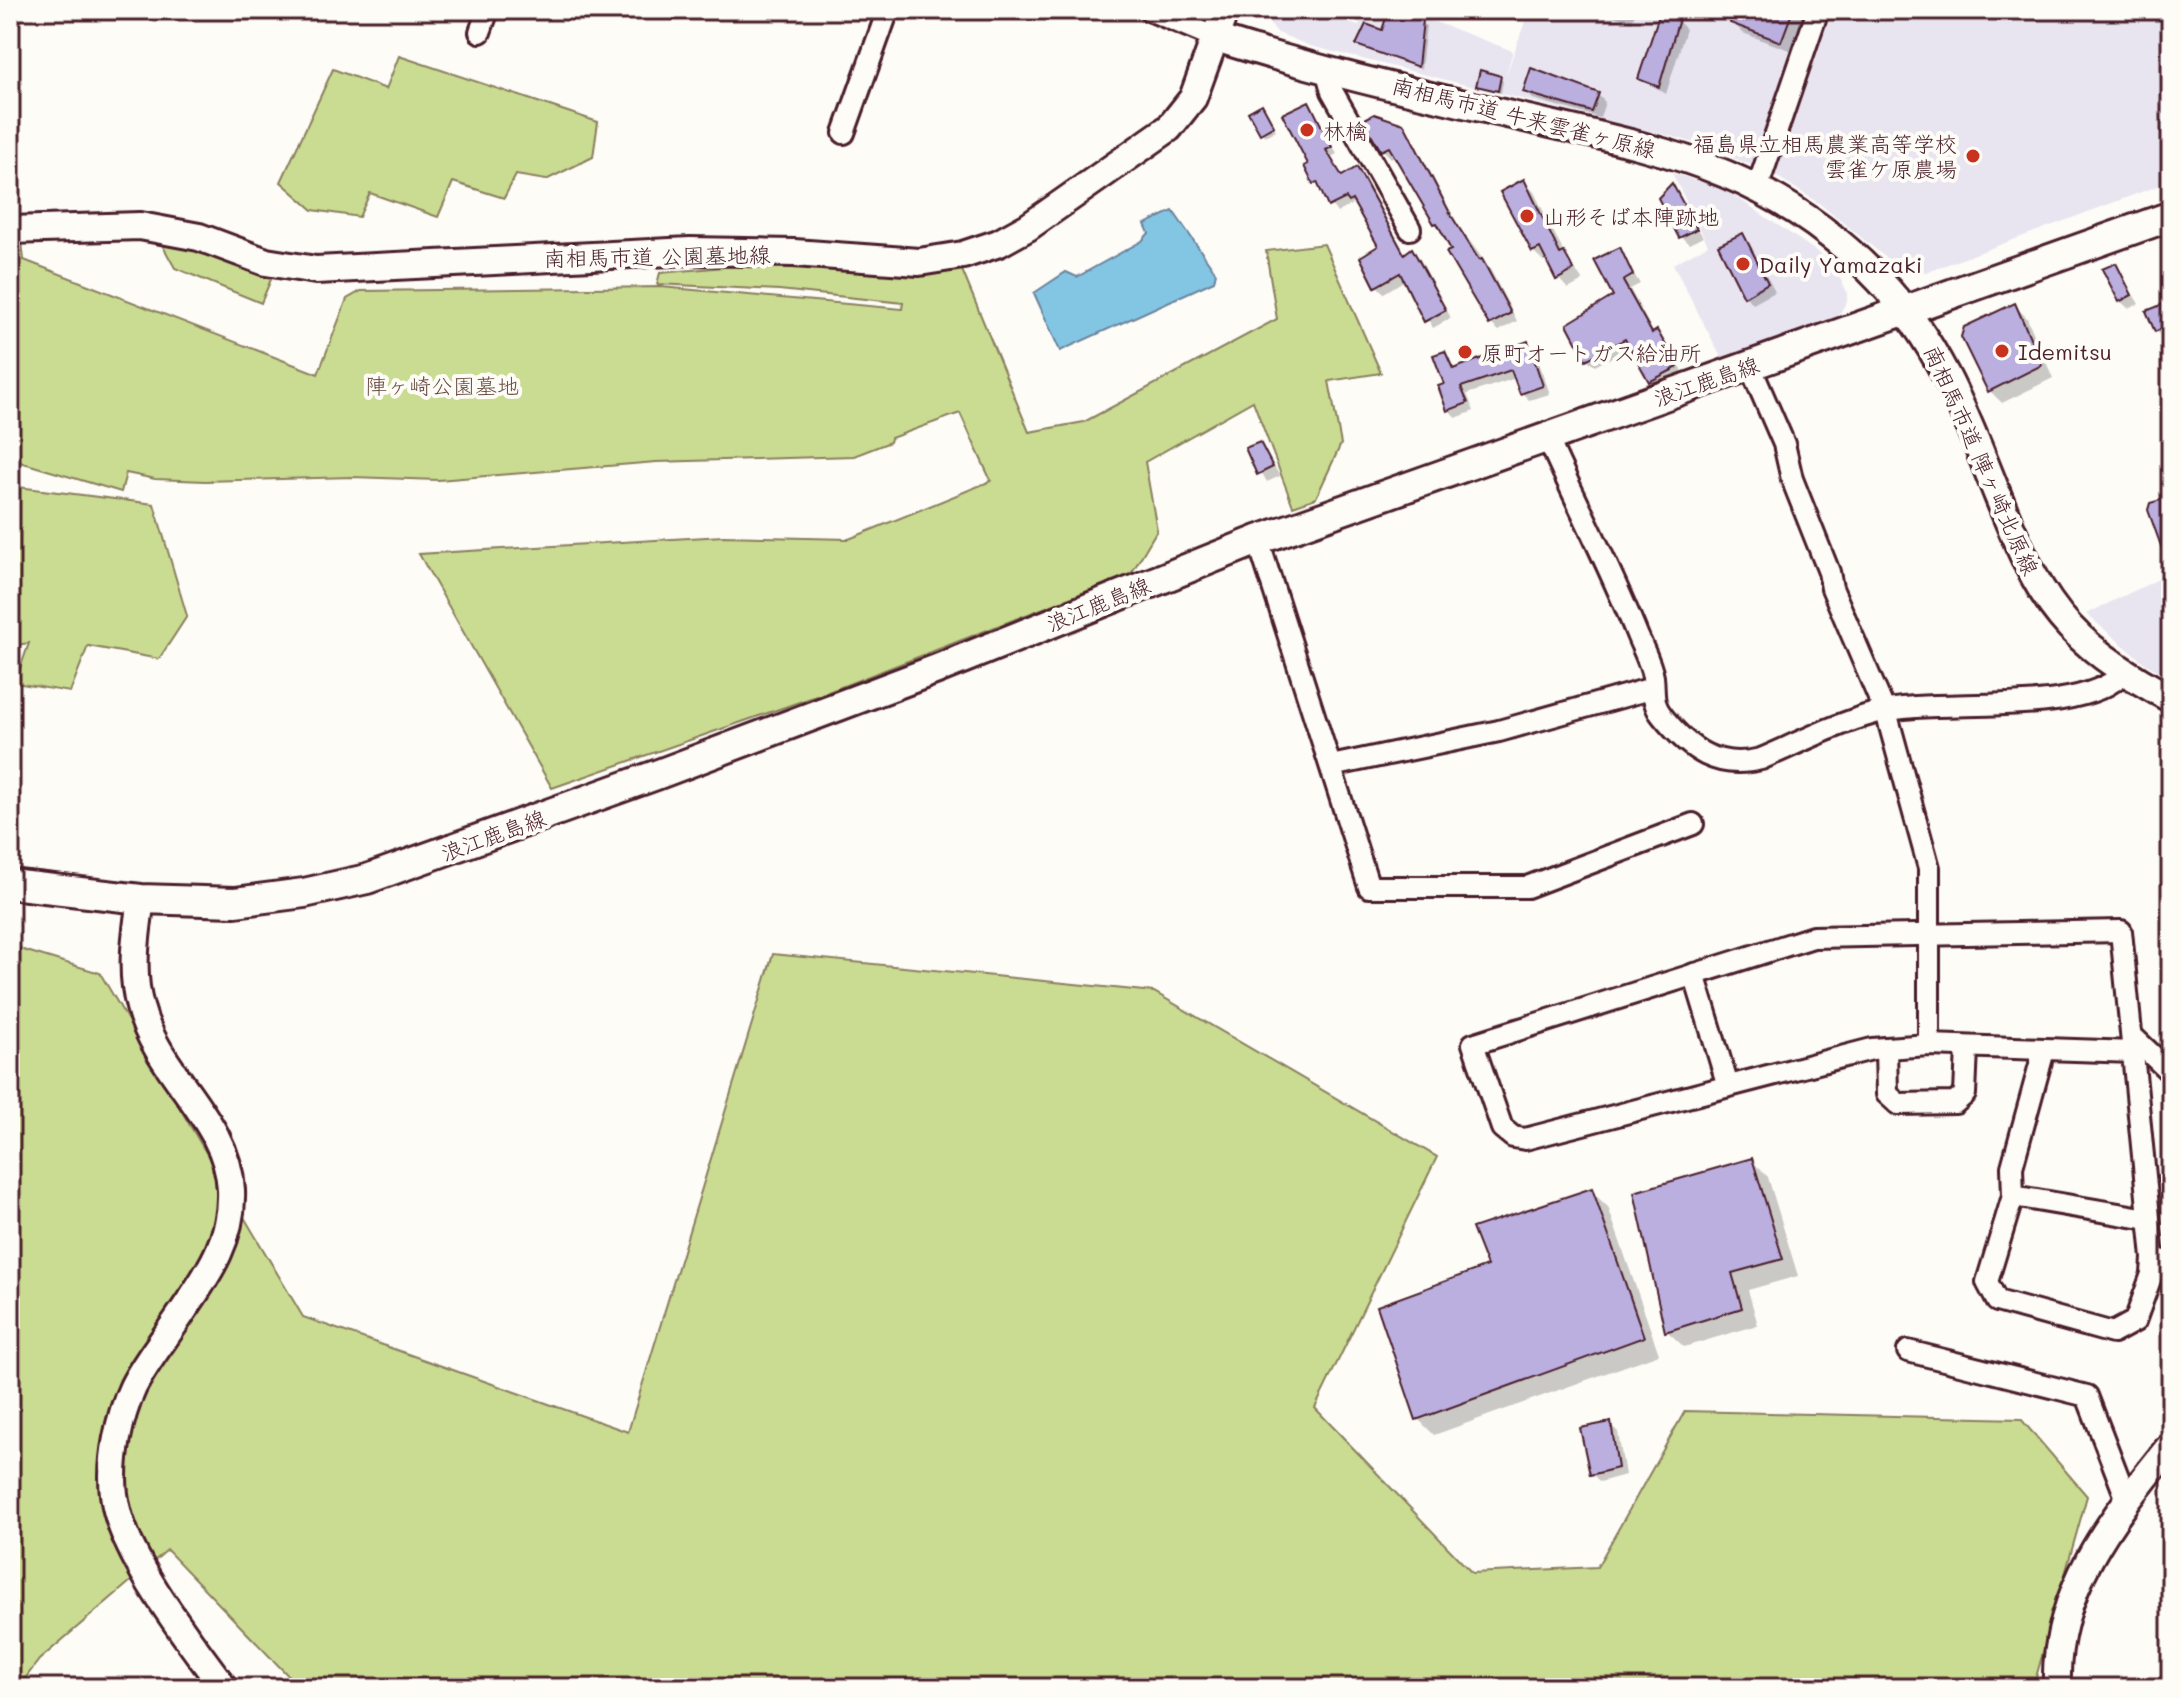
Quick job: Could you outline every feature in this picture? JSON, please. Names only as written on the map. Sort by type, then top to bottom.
[{"type":"main road","name":"浪江鹿島線","points":[[10,884],[141,899],[235,902],[304,893],[367,879],[895,685],[1258,540],[2171,216]]},
{"type":"street","points":[[480,32],[488,10]]},
{"type":"street","points":[[844,133],[888,10]]},
{"type":"street","name":"南相馬市道 牛来雲雀ヶ原線","points":[[1149,10],[1216,38],[1326,69],[1665,151],[1758,186],[1822,225],[1905,310]]},
{"type":"street","name":"南相馬市道 公園墓地線","points":[[10,230],[96,225],[170,229],[266,262],[316,270],[690,251],[919,262],[949,258],[999,243],[1028,227],[1169,128],[1193,98],[1225,10]]},
{"type":"street","points":[[1758,186],[1818,10]]},
{"type":"street","points":[[1326,69],[1332,91],[1410,229]]},
{"type":"street","name":"南相馬市道 陣ヶ崎北原線","points":[[1905,310],[1930,342],[1956,392],[2039,585],[2070,627],[2124,672],[2171,699]]},
{"type":"street","points":[[1750,366],[1784,444],[1792,479],[1829,572],[1832,588],[1885,711],[1929,868],[1929,1045]]},
{"type":"street","points":[[1547,437],[1635,629],[1653,675],[1657,709],[1691,748],[1724,763],[1761,759],[1885,711],[2016,704],[2096,692],[2114,683],[2124,672]]},
{"type":"street","points":[[1258,540],[1369,887],[1527,887],[1693,824]]},
{"type":"street","points":[[1331,766],[1499,731],[1653,688]]},
{"type":"street","points":[[141,899],[133,951],[140,1008],[165,1059],[224,1149],[231,1191],[220,1257],[133,1388],[115,1447],[114,1495],[130,1542],[157,1596],[224,1688]]},
{"type":"street","points":[[2044,1050],[2012,1167],[2013,1196],[1987,1282],[1997,1301],[2113,1333],[2135,1321],[2152,1274],[2162,1261],[2148,1219],[2134,1044],[2121,931],[1813,937],[1473,1044],[1502,1128],[1513,1137],[1525,1139],[1584,1127],[1728,1086],[1886,1048],[1929,1045],[2044,1050],[2134,1044],[2171,1073]]},
{"type":"street","points":[[1694,974],[1728,1086]]},
{"type":"street","points":[[1886,1048],[1887,1094],[1898,1104],[1955,1103],[1965,1094],[1967,1048]]},
{"type":"street","points":[[2013,1196],[2148,1219]]},
{"type":"street","points":[[1908,1351],[2087,1396],[2127,1500]]},
{"type":"street","points":[[2057,1688],[2061,1634],[2070,1595],[2096,1545],[2171,1445]]},
{"type":"shaded area","name":"福島県立相馬農業高等学校 雲雀ケ原農場","points":[[1256,10],[1313,10],[1358,26],[1362,18],[1376,22],[1382,10],[1403,10],[1513,51],[1505,78],[1529,10],[1811,10],[1757,167],[1682,139],[1310,46],[1278,33]]},
{"type":"shaded area","name":"福島県立相馬農業高等学校 雲雀ケ原農場","points":[[1825,10],[2171,10],[2171,181],[1927,272],[1901,270],[1820,204],[1770,172]]},
{"type":"shaded area","points":[[1672,173],[1718,187],[1832,262],[1847,292],[1847,301],[1840,313],[1830,323],[1723,361],[1673,264],[1708,245]]},
{"type":"shaded area","points":[[2171,573],[2171,678],[2146,664],[2086,614]]},
{"type":"green space","points":[[399,56],[598,122],[593,157],[546,180],[516,175],[504,198],[453,182],[438,217],[370,193],[359,217],[313,210],[281,182],[333,69],[386,89]]},
{"type":"green space","name":"陣ヶ崎公園墓地","points":[[22,241],[24,260],[318,374],[347,299],[361,291],[661,287],[902,309],[903,303],[779,290],[657,284],[660,273],[948,246],[962,270],[1029,432],[1084,422],[1277,319],[1266,251],[1324,244],[1381,373],[1329,381],[1341,444],[1316,498],[1293,506],[1253,401],[1145,462],[1157,530],[1131,574],[828,692],[552,788],[419,554],[723,536],[849,539],[991,481],[960,413],[891,438],[890,442],[854,456],[656,462],[438,480],[352,477],[205,481],[155,479],[126,473],[121,492],[10,459],[10,242]]},
{"type":"green space","points":[[160,241],[231,261],[272,277],[261,303],[175,268]]},
{"type":"green space","points":[[10,486],[154,504],[187,616],[159,659],[88,646],[70,692],[15,683],[29,643],[10,646]]},
{"type":"green space","points":[[10,946],[100,973],[303,1317],[628,1432],[773,954],[1154,992],[1437,1157],[1315,1408],[1472,1573],[1597,1567],[1685,1411],[2021,1419],[2087,1496],[2033,1688],[300,1688],[167,1550],[39,1660],[18,1688],[10,1688]]},
{"type":"water","points":[[1173,211],[1216,273],[1214,281],[1060,351],[1034,293],[1066,272],[1077,277],[1142,241],[1149,233],[1145,224]]},
{"type":"building","points":[[1735,10],[1793,10],[1781,42],[1730,23]]},
{"type":"building","points":[[1395,12],[1423,20],[1418,67],[1356,45],[1366,24],[1382,30],[1387,15],[1393,17]]},
{"type":"building","points":[[1660,12],[1679,19],[1659,87],[1638,79]]},
{"type":"building","points":[[1531,68],[1599,93],[1592,112],[1523,92]]},
{"type":"building","points":[[1480,70],[1501,76],[1498,91],[1476,86]]},
{"type":"building","points":[[1309,101],[1332,147],[1326,150],[1342,176],[1357,167],[1404,254],[1412,248],[1446,310],[1424,322],[1400,273],[1375,287],[1360,257],[1378,246],[1352,200],[1349,202],[1346,198],[1328,207],[1317,182],[1313,184],[1304,166],[1308,164],[1282,114]]},
{"type":"building","points":[[1262,104],[1274,126],[1260,134],[1248,112]]},
{"type":"building","points":[[1374,114],[1404,124],[1451,215],[1479,260],[1482,259],[1511,313],[1489,325],[1446,252],[1451,250],[1437,223],[1434,224],[1389,147],[1381,151],[1363,120]]},
{"type":"building","name":"山形そば本陣跡地","points":[[1524,179],[1560,254],[1564,252],[1574,270],[1556,280],[1540,248],[1532,252],[1500,192]]},
{"type":"building","points":[[1672,183],[1697,229],[1679,238],[1658,198]]},
{"type":"building","name":"Daily Yamazaki","points":[[1743,233],[1768,283],[1744,297],[1718,245]]},
{"type":"building","points":[[1620,247],[1633,275],[1623,281],[1652,333],[1657,330],[1678,367],[1649,382],[1625,339],[1586,360],[1567,324],[1613,296],[1594,260]]},
{"type":"building","points":[[2116,263],[2132,295],[2119,302],[2102,269]]},
{"type":"building","points":[[2171,301],[2171,324],[2155,332],[2146,311]]},
{"type":"building","name":"Idemitsu","points":[[2015,303],[2042,365],[1988,392],[1961,337],[1964,327]]},
{"type":"building","points":[[1528,341],[1543,386],[1520,394],[1511,370],[1461,387],[1468,403],[1447,411],[1438,386],[1444,384],[1433,355],[1445,351],[1453,369]]},
{"type":"building","points":[[1260,442],[1273,467],[1257,475],[1245,448]]},
{"type":"building","points":[[2171,497],[2169,568],[2148,510],[2150,503]]},
{"type":"building","points":[[1752,1158],[1783,1259],[1732,1273],[1742,1308],[1665,1332],[1634,1192]]},
{"type":"building","points":[[1592,1188],[1644,1337],[1416,1420],[1377,1306],[1487,1266],[1472,1228]]},
{"type":"building","points":[[1611,1422],[1618,1468],[1590,1475],[1580,1428]]},
{"type":"place","name":"林檎","points":[[1307,130]]},
{"type":"place","name":"福島県立相馬農業高等学校 雲雀ケ原農場","points":[[1973,156]]},
{"type":"place","name":"山形そば本陣跡地","points":[[1527,216]]},
{"type":"place","name":"Daily Yamazaki","points":[[1743,264]]},
{"type":"place","name":"Idemitsu","points":[[2002,351]]},
{"type":"place","name":"原町オートガス給油所","points":[[1465,352]]}]
